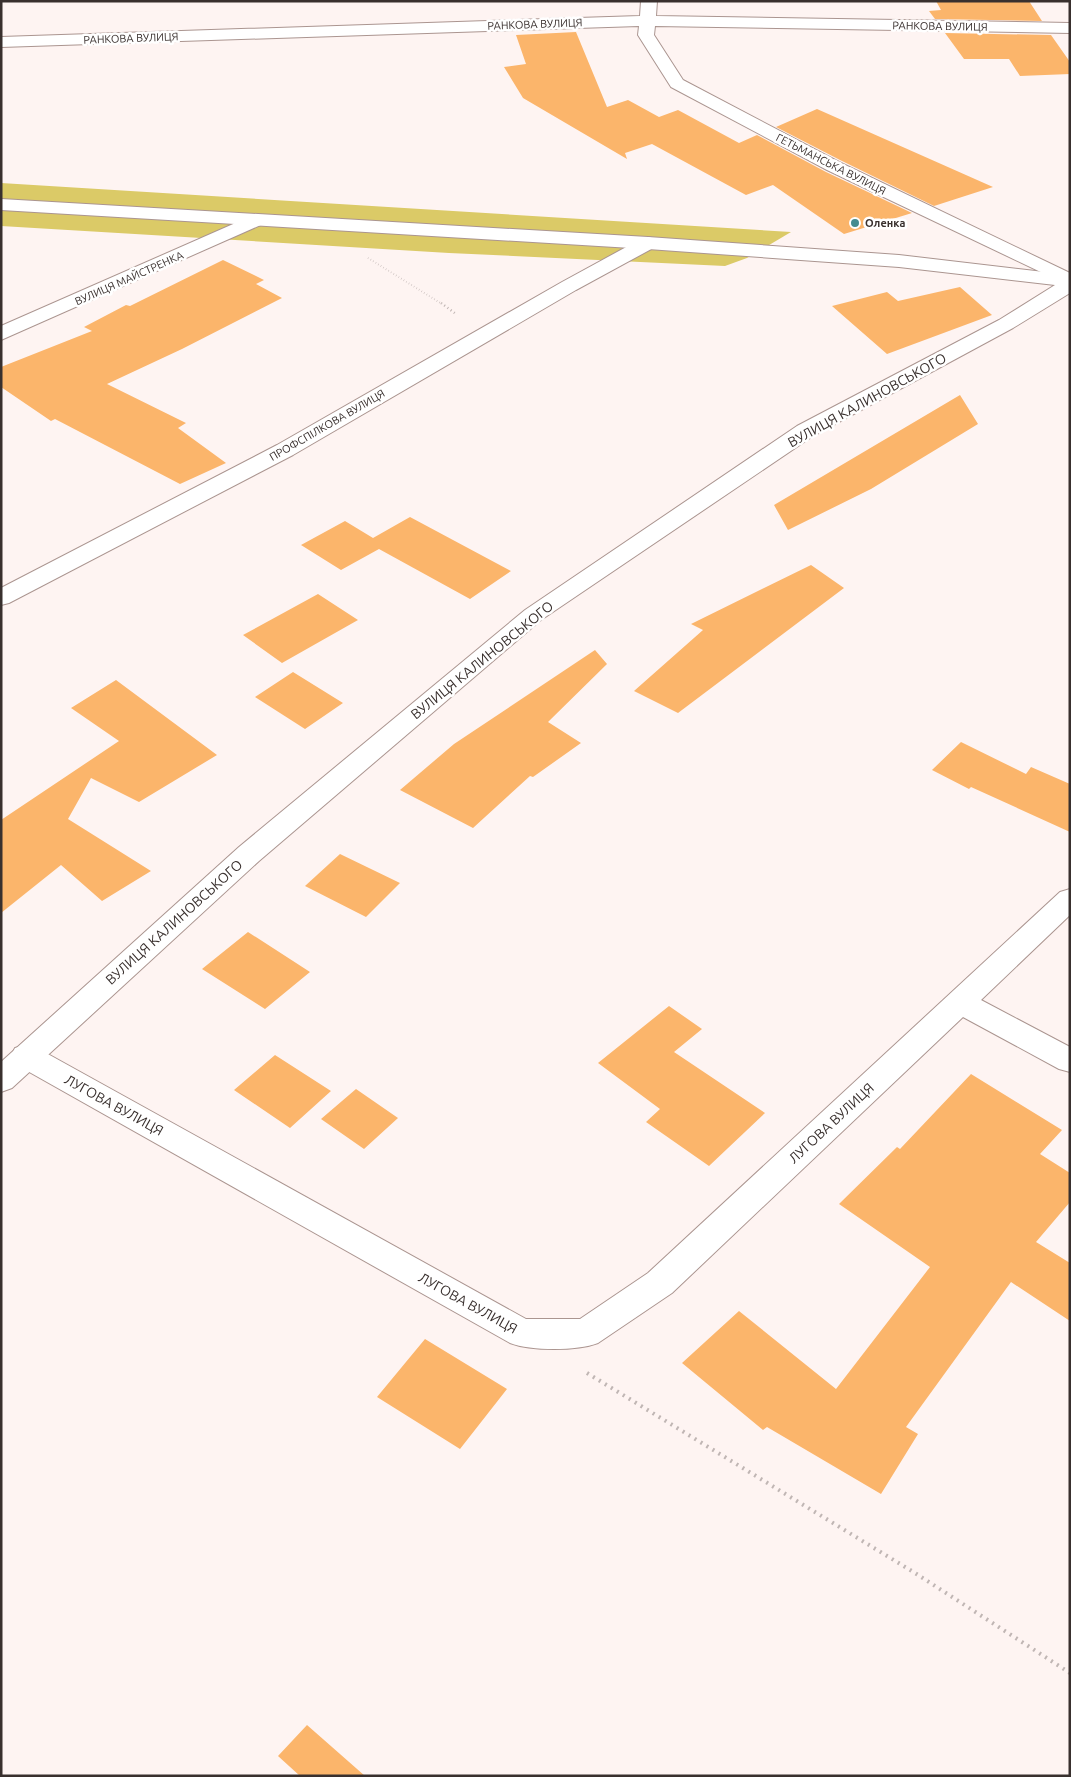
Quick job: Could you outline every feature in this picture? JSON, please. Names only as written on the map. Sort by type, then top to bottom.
[{"type":"street","name":"ГЕТЬМАНСЬКА ВУЛИЦЯ","points":[[649,1],[646,35],[677,83],[833,166],[1070,281]]},
{"type":"street","name":"РАНКОВА ВУЛИЦЯ","points":[[1,42],[647,21],[1070,28]]},
{"type":"street","points":[[1,204],[648,243],[899,261],[1070,281]]},
{"type":"street","name":"ВУЛИЦЯ МАЙСТРЕНКА","points":[[1,334],[256,220]]},
{"type":"street","name":"ПРОФСПІЛКОВА ВУЛИЦЯ","points":[[1,598],[285,450],[569,286],[648,243]]},
{"type":"street","name":"ВУЛИЦЯ КАЛИНОВСЬКОГО","points":[[1,1080],[249,854],[533,615],[805,431],[1006,324],[1070,281]]},
{"type":"street","name":"ЛУГОВА ВУЛИЦЯ","points":[[26,1056],[522,1333],[586,1333],[660,1283],[1070,899]]},
{"type":"street","points":[[960,1002],[1070,1061]]},
{"type":"path","points":[[362,255],[429,294],[484,335]]},
{"type":"path","points":[[582,1370],[915,1573],[1070,1674]]},
{"type":"shaded area","points":[[1,183],[791,232],[747,258],[725,266],[449,253],[1,226]]},
{"type":"building","points":[[936,1],[1029,1],[1042,21],[935,19],[929,11],[941,10]]},
{"type":"building","points":[[576,32],[607,107],[628,100],[659,117],[678,110],[739,143],[757,135],[826,172],[912,213],[844,234],[773,185],[746,195],[652,144],[625,153],[627,159],[523,98],[504,67],[526,64],[516,35]]},
{"type":"building","points":[[945,33],[1051,35],[1070,62],[1070,74],[1020,76],[1009,59],[964,59]]},
{"type":"building","points":[[817,109],[993,187],[934,206],[776,127]]},
{"type":"building","points":[[223,260],[264,280],[256,284],[282,298],[182,349],[107,384],[186,423],[178,428],[226,463],[180,484],[55,419],[51,421],[1,387],[1,367],[92,331],[84,327],[126,305],[130,306]]},
{"type":"building","points":[[960,287],[992,315],[887,354],[832,306],[887,292],[898,301]]},
{"type":"building","points":[[960,395],[978,424],[871,489],[788,530],[774,505]]},
{"type":"building","points":[[410,517],[511,571],[470,599],[379,549],[341,570],[301,545],[345,521],[373,538]]},
{"type":"building","points":[[811,565],[844,588],[678,713],[634,691],[703,630],[691,624]]},
{"type":"building","points":[[318,594],[358,620],[282,663],[243,635]]},
{"type":"building","points":[[595,650],[607,664],[548,722],[581,743],[533,777],[530,776],[473,828],[400,790],[454,744]]},
{"type":"building","points":[[293,672],[343,703],[305,729],[255,697]]},
{"type":"building","points":[[116,680],[217,755],[139,802],[91,778],[68,819],[151,871],[102,901],[61,865],[1,913],[1,820],[119,741],[71,708]]},
{"type":"building","points":[[961,742],[1026,774],[1031,767],[1070,784],[1070,832],[971,787],[969,789],[932,770]]},
{"type":"building","points":[[340,854],[400,883],[366,917],[305,886]]},
{"type":"building","points":[[248,932],[310,972],[265,1009],[202,969]]},
{"type":"building","points":[[669,1006],[702,1029],[674,1052],[765,1113],[709,1166],[646,1122],[660,1109],[598,1063]]},
{"type":"building","points":[[275,1055],[331,1091],[290,1128],[234,1090]]},
{"type":"building","points":[[971,1074],[1062,1130],[1040,1154],[1070,1173],[1070,1202],[1036,1242],[1070,1263],[1070,1321],[1011,1282],[906,1427],[918,1434],[881,1494],[767,1427],[763,1430],[682,1363],[739,1311],[836,1389],[930,1267],[839,1204],[897,1147],[900,1149]]},
{"type":"building","points":[[356,1089],[398,1118],[364,1149],[321,1119]]},
{"type":"building","points":[[425,1339],[507,1389],[460,1449],[377,1397]]},
{"type":"building","points":[[307,1725],[365,1776],[300,1776],[278,1756]]},
{"type":"place","name":"Оленка","points":[[855,223]]}]
